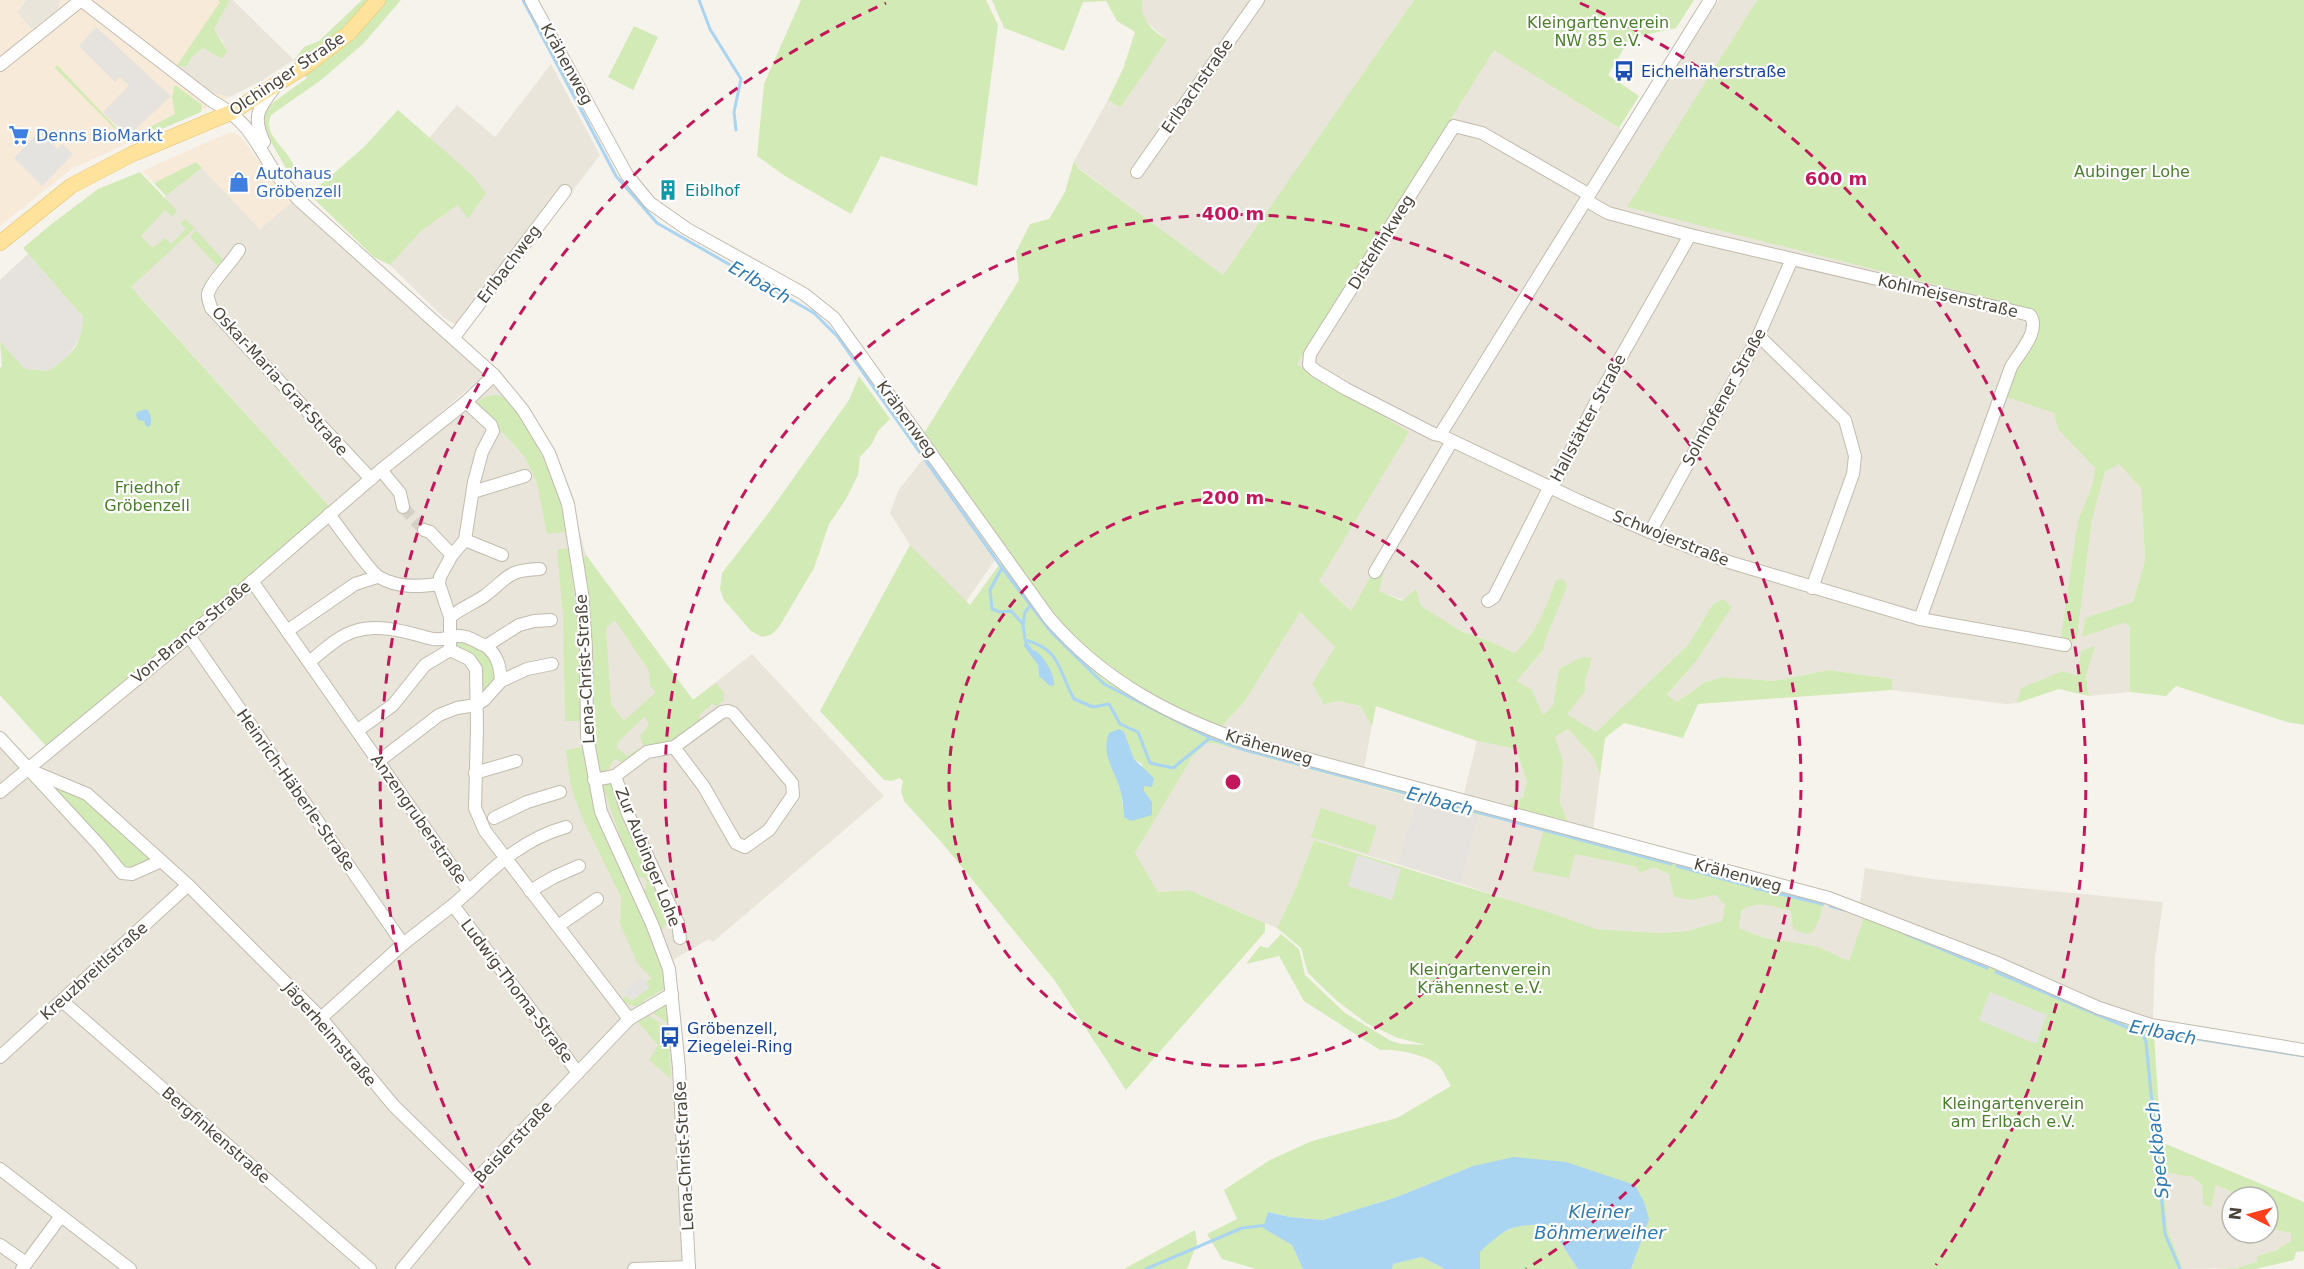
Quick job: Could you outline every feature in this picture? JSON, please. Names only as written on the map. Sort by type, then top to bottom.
[{"type":"main road","name":"Olchinger Straße","points":[[0,243],[71,186],[132,154],[232,112],[276,85],[349,33],[378,0]]},
{"type":"street","points":[[0,65],[81,0]]},
{"type":"street","name":"Lena-Christ-Straße","points":[[81,0],[212,101],[232,112],[246,126],[275,173],[286,186],[320,220],[494,375],[523,410],[549,453],[568,504],[582,593],[588,736],[601,813],[652,924],[669,969],[680,1068],[689,1268]]},
{"type":"street","name":"Krähenweg","points":[[531,0],[627,175],[650,203],[687,229],[804,294],[834,318],[1049,618],[1086,658],[1138,694],[1223,734],[1251,744],[1829,898],[1995,962],[2099,1008],[2151,1025],[2304,1050]]},
{"type":"street","name":"Erlbachstraße","points":[[1137,172],[1258,0]]},
{"type":"street","points":[[1375,572],[1446,438],[1588,197],[1710,0]]},
{"type":"street","points":[[276,85],[258,112],[258,129],[286,186]]},
{"type":"street","name":"Kohlmeisenstraße","points":[[1454,126],[1482,133],[1588,197],[1608,213],[1690,235],[2030,315],[2034,321],[2034,330],[2011,367],[1920,619]]},
{"type":"street","name":"Distelfinkweg","points":[[1309,358],[1454,126]]},
{"type":"street","name":"Erlbachweg","points":[[454,337],[565,190]]},
{"type":"street","name":"Hallstätter Straße","points":[[1488,601],[1494,597],[1600,394],[1690,235]]},
{"type":"street","name":"Oskar-Maria-Graf-Straße","points":[[239,250],[230,265],[212,283],[207,295],[211,308],[371,479]]},
{"type":"street","name":"Solnhofener Straße","points":[[1650,532],[1757,339],[1792,259]]},
{"type":"street","points":[[1757,339],[1764,341],[1845,420],[1852,439],[1855,456],[1853,474],[1812,588]]},
{"type":"street","name":"Schwojerstraße","points":[[1309,358],[1309,365],[1336,383],[1414,424],[1650,532],[1729,562],[1920,619],[2065,645]]},
{"type":"street","name":"Von-Branca-Straße","points":[[0,792],[189,636],[381,470],[466,402],[494,375]]},
{"type":"street","points":[[450,643],[450,617],[439,584],[442,571],[465,540],[482,452],[493,431],[491,425],[466,402]]},
{"type":"street","points":[[381,470],[400,493],[403,507]]},
{"type":"street","points":[[473,492],[525,476]]},
{"type":"street","points":[[329,514],[377,576],[392,583],[410,586],[439,584]]},
{"type":"street","points":[[424,530],[430,532],[452,555]]},
{"type":"street","points":[[465,540],[502,555]]},
{"type":"street","points":[[450,617],[482,598],[511,573],[523,569],[540,569]]},
{"type":"street","points":[[288,631],[355,584],[377,576]]},
{"type":"street","name":"Anzengruberstraße","points":[[252,581],[469,891],[453,905]]},
{"type":"street","name":"Lena-Christ-Straße","points":[[486,646],[519,625],[551,620]]},
{"type":"street","points":[[309,662],[336,641],[356,631],[379,629],[401,631],[450,643],[470,659],[476,669],[475,808],[485,831],[629,1019]]},
{"type":"street","name":"Heinrich-Häberle-Straße","points":[[189,636],[403,944]]},
{"type":"street","points":[[357,730],[393,705],[425,665],[450,643],[467,637],[486,646],[494,653],[500,667],[501,681]]},
{"type":"street","name":"Lena-Christ-Straße","points":[[379,760],[439,715],[457,708],[476,705],[484,700],[501,681],[527,669],[552,664]]},
{"type":"street","points":[[594,780],[615,776],[647,752],[674,747],[722,712],[728,711],[733,713],[792,783],[793,795],[769,830],[750,844],[740,846],[733,839],[704,787],[674,747]]},
{"type":"street","points":[[0,738],[122,873],[132,874],[161,861]]},
{"type":"street","points":[[475,773],[516,761]]},
{"type":"street","name":"Jägerheimstraße","points":[[27,769],[87,794],[188,885],[321,1018],[394,1106],[473,1183]]},
{"type":"street","name":"Zur Aubinger Lohe","points":[[615,776],[628,814],[678,923],[680,938]]},
{"type":"street","points":[[494,818],[527,802],[560,792]]},
{"type":"street","points":[[475,808],[494,818]]},
{"type":"street","points":[[494,818],[495,843]]},
{"type":"street","points":[[469,891],[505,857],[537,837],[566,827]]},
{"type":"street","points":[[530,891],[579,866]]},
{"type":"street","name":"Kreuzbreitlstraße","points":[[0,1057],[188,885]]},
{"type":"street","points":[[558,926],[597,899]]},
{"type":"street","name":"Ludwig-Thoma-Straße","points":[[321,1018],[403,944],[453,905],[578,1073]]},
{"type":"street","name":"Beislerstraße","points":[[402,1269],[473,1183],[629,1019],[672,994]]},
{"type":"street","name":"Bergfinkenstraße","points":[[62,1000],[370,1269]]},
{"type":"street","points":[[0,1169],[130,1269]]},
{"type":"street","points":[[0,1245],[24,1266],[61,1216]]},
{"type":"street","points":[[634,1269],[689,1268]]},
{"type":"shaded area","points":[[0,0],[26,0],[17,13],[32,29],[57,10],[61,0],[226,0],[176,67],[202,87],[216,94],[230,97],[71,169],[0,226]]},
{"type":"shaded area","points":[[26,0],[61,1],[57,10],[32,29],[17,13]]},
{"type":"shaded area","points":[[230,0],[233,0],[294,60],[230,97],[216,94],[202,87],[177,67],[187,66],[192,57],[203,48],[223,58],[223,42],[214,29]]},
{"type":"shaded area","points":[[1142,0],[1414,0],[1223,276],[1079,168],[1074,161],[1108,100],[1119,108],[1167,40],[1144,20],[1141,10]]},
{"type":"shaded area","points":[[1719,0],[1757,0],[1628,207],[2031,309],[2059,429],[2095,468],[2092,486],[2078,520],[2077,639],[2092,520],[2105,472],[2119,463],[2141,488],[2145,560],[2133,602],[2085,618],[2082,637],[2124,623],[2130,627],[2130,692],[2089,696],[2086,676],[2094,647],[2078,676],[2062,671],[2021,688],[2017,703],[2006,704],[1892,690],[1893,679],[1829,670],[1774,681],[1723,677],[1705,682],[1677,702],[1667,696],[1697,660],[1731,608],[1713,604],[1688,645],[1596,732],[1567,714],[1585,692],[1585,681],[1591,658],[1559,669],[1553,705],[1543,715],[1532,690],[1517,681],[1544,649],[1552,624],[1556,580],[1542,617],[1527,642],[1515,653],[1461,631],[1420,606],[1378,591],[1384,574],[1370,577],[1351,611],[1319,581],[1297,364],[1494,49],[1631,136]]},
{"type":"shaded area","points":[[96,27],[171,96],[128,136],[103,112],[129,85],[120,77],[115,82],[79,46]]},
{"type":"shaded area","points":[[551,64],[600,155],[466,331],[443,317],[390,265],[421,231],[458,205],[471,174],[429,138],[457,105],[495,137]]},
{"type":"shaded area","points":[[40,131],[57,149],[62,144],[73,154],[42,186],[14,158]]},
{"type":"shaded area","points":[[228,133],[240,136],[291,203],[260,229],[196,162],[154,183],[142,171]]},
{"type":"shaded area","points":[[202,168],[260,229],[291,202],[484,375],[331,508],[109,265],[166,196]]},
{"type":"shaded area","points":[[28,254],[83,317],[82,335],[68,356],[49,371],[24,369],[0,342],[0,280]]},
{"type":"shaded area","points":[[494,382],[543,429],[569,492],[586,555],[693,700],[752,654],[884,796],[713,942],[709,939],[664,965],[670,1012],[683,1269],[0,1269],[0,743],[29,775]]},
{"type":"shaded area","points":[[922,460],[933,464],[998,555],[966,602],[910,545],[890,513],[898,491]]},
{"type":"shaded area","points":[[1300,611],[1336,647],[1313,684],[1324,703],[1339,701],[1360,706],[1372,726],[1364,768],[1250,740],[1220,728],[1245,701]]},
{"type":"shaded area","points":[[1569,729],[1594,758],[1600,776],[1593,831],[1569,825],[1560,802],[1563,760],[1555,737]]},
{"type":"shaded area","points":[[1477,741],[1516,749],[1527,781],[1523,797],[1502,808],[1463,797]]},
{"type":"shaded area","points":[[1207,743],[1418,799],[1397,864],[1314,840],[1295,890],[1277,928],[1189,890],[1158,892],[1135,853],[1193,756]]},
{"type":"shaded area","points":[[1418,799],[1479,815],[1461,884],[1397,864]]},
{"type":"shaded area","points":[[1479,815],[1545,829],[1532,871],[1575,854],[1637,867],[1653,867],[1669,874],[1693,900],[1716,895],[1725,905],[1722,921],[1687,931],[1659,933],[1596,929],[1461,884]]},
{"type":"shaded area","points":[[1357,855],[1401,869],[1392,900],[1348,886]]},
{"type":"shaded area","points":[[1865,868],[1932,879],[2163,902],[2155,958],[2153,1019],[2111,1007],[1868,909],[1860,902]]},
{"type":"shaded area","points":[[1824,901],[1865,914],[1849,961],[1816,946],[1765,938],[1738,928],[1741,911],[1749,905],[1768,905],[1820,918]]},
{"type":"shaded area","points":[[642,977],[650,987],[631,1001],[624,992]]},
{"type":"shaded area","points":[[1990,992],[2047,1015],[2036,1044],[1979,1020]]},
{"type":"shaded area","points":[[2162,1172],[2193,1177],[2202,1185],[2203,1204],[2210,1206],[2216,1185],[2220,1187],[2220,1245],[2280,1245],[2280,1230],[2291,1232],[2291,1241],[2278,1250],[2257,1256],[2257,1262],[2236,1268],[2183,1269],[2168,1231]]},
{"type":"green space","points":[[218,0],[230,0],[214,29],[227,51],[222,59],[203,48],[192,57],[187,66],[176,67],[220,2]]},
{"type":"green space","points":[[362,0],[401,0],[363,44],[321,80],[271,115],[270,130],[291,160],[294,182],[263,128],[263,110],[307,78],[294,60],[304,47],[319,41]]},
{"type":"green space","points":[[801,0],[986,0],[998,25],[977,186],[881,156],[851,214],[785,176],[757,156],[764,84]]},
{"type":"green space","points":[[992,0],[1142,0],[1143,13],[1148,24],[1167,40],[1120,108],[1108,100],[1123,69],[1135,32],[1117,21],[1106,1],[1083,2],[1064,51],[1004,28]]},
{"type":"green space","points":[[1414,0],[1694,0],[1676,28],[1630,38],[1608,75],[1639,96],[1619,128],[1494,50],[1297,364],[1409,432],[1319,581],[1351,611],[1370,577],[1384,573],[1379,591],[1402,601],[1416,589],[1421,606],[1461,631],[1515,653],[1535,628],[1556,580],[1563,579],[1567,586],[1545,641],[1544,649],[1517,681],[1532,690],[1543,715],[1553,705],[1559,669],[1582,657],[1592,658],[1585,681],[1585,692],[1567,714],[1596,732],[1688,645],[1713,604],[1723,599],[1732,607],[1697,660],[1667,695],[1677,702],[1705,682],[1723,677],[1774,681],[1829,670],[1893,679],[1892,690],[1698,704],[1683,738],[1624,723],[1605,738],[1600,776],[1594,758],[1568,729],[1555,737],[1563,760],[1560,802],[1569,825],[1860,902],[1868,909],[2111,1007],[2153,1019],[2161,1142],[2263,1185],[2216,1185],[2211,1207],[2203,1204],[2202,1185],[2193,1177],[2162,1172],[2168,1231],[2183,1269],[1631,1269],[1648,1219],[1473,1166],[1397,1197],[1323,1220],[1268,1212],[1264,1228],[1292,1245],[1303,1269],[1256,1269],[1222,1259],[1207,1234],[1237,1219],[1224,1190],[1270,1160],[1312,1141],[1397,1118],[1451,1086],[1441,1068],[1434,1062],[1411,1053],[1380,1050],[1304,1001],[1279,956],[1246,964],[1260,946],[1268,948],[1281,934],[1299,949],[1305,975],[1345,1013],[1391,1041],[1426,1045],[1398,1038],[1366,1023],[1336,1000],[1308,973],[1301,948],[1277,928],[1295,890],[1314,840],[1596,929],[1659,933],[1687,931],[1722,921],[1725,905],[1716,895],[1693,900],[1674,897],[1669,874],[1653,867],[1640,873],[1637,867],[1575,854],[1569,878],[1532,871],[1544,829],[1479,815],[1207,743],[1193,756],[1135,853],[1158,892],[1189,890],[1265,923],[1265,932],[1126,1090],[1055,981],[943,844],[904,801],[901,791],[903,781],[900,778],[892,781],[884,780],[820,711],[910,545],[970,605],[1002,561],[1056,634],[1105,680],[1213,736],[1220,728],[1140,691],[1067,634],[923,435],[1019,280],[1016,252],[1030,224],[1049,219],[1065,192],[1074,161],[1079,169],[1223,275]],"holes":[[[1300,612],[1335,647],[1312,684],[1324,704],[1339,701],[1360,706],[1372,726],[1376,706],[1477,741],[1516,749],[1527,781],[1523,797],[1502,808],[1250,740],[1221,727],[1245,701]],[[1025,641],[1029,645],[1051,672],[1039,676],[1038,665]],[[1124,733],[1134,759],[1142,764],[1144,791],[1152,803],[1124,817],[1121,793],[1113,767]],[[1824,901],[1865,914],[1849,961],[1816,946],[1765,938],[1739,928],[1741,911],[1759,905],[1791,911],[1793,929],[1806,934],[1813,932],[1820,918]]]},
{"type":"green space","name":"Aubinger Lohe","points":[[1757,0],[2304,0],[2304,725],[2287,722],[2176,686],[2166,696],[2130,692],[2130,627],[2124,623],[2082,637],[2085,618],[2133,602],[2145,560],[2141,488],[2119,464],[2105,472],[2092,520],[2077,639],[2072,641],[2061,638],[2078,520],[2092,486],[2095,468],[2058,429],[2054,413],[2007,397],[2031,309],[1627,207]]},
{"type":"green space","points":[[634,26],[658,37],[633,90],[608,77]]},
{"type":"green space","points":[[57,65],[127,139],[175,114],[172,97],[175,85],[202,105],[201,112],[129,143],[55,68]]},
{"type":"green space","points":[[398,110],[471,174],[486,193],[468,219],[458,205],[421,231],[390,265],[374,257],[313,198],[316,189],[364,147]]},
{"type":"green space","points":[[196,162],[202,168],[166,196],[154,183]]},
{"type":"green space","name":"Friedhof Gröbenzell","points":[[140,172],[177,211],[172,216],[165,210],[141,236],[153,248],[165,238],[171,244],[186,229],[180,223],[185,219],[195,228],[131,287],[331,508],[47,747],[0,695],[0,368],[2,366],[0,342],[25,369],[49,371],[74,349],[80,336],[83,317],[23,248],[98,189]]},
{"type":"green space","points":[[196,230],[228,265],[222,271],[190,237]]},
{"type":"green space","points":[[859,376],[890,419],[878,431],[871,445],[860,457],[858,475],[846,499],[829,524],[814,568],[779,627],[771,635],[762,637],[751,631],[724,600],[720,589],[722,573],[770,511],[849,400]]},
{"type":"green space","points":[[501,396],[510,403],[536,444],[556,489],[566,532],[547,534],[537,483],[525,457],[476,404],[484,397]]},
{"type":"green space","points":[[569,548],[577,619],[581,721],[565,721],[563,616],[557,550]]},
{"type":"green space","points":[[586,555],[693,700],[716,683],[724,693],[724,700],[717,706],[712,704],[700,715],[699,722],[675,741],[644,748],[640,736],[649,725],[645,716],[620,740],[616,747],[627,756],[638,749],[641,750],[624,763],[614,759],[607,772],[602,773],[597,770],[590,627],[583,559]],"holes":[[[615,620],[649,671],[650,686],[656,692],[624,721],[611,704],[606,628]]]},
{"type":"green space","points":[[458,640],[492,653],[499,681],[478,702],[479,683],[454,645]]},
{"type":"green space","points":[[2095,646],[2086,676],[2089,696],[2059,689],[2017,703],[2021,688],[2062,671],[2078,676],[2081,651]]},
{"type":"green space","points":[[582,747],[596,814],[651,936],[666,982],[664,989],[643,1001],[645,1004],[639,1006],[630,1005],[621,1000],[627,995],[632,1001],[649,988],[646,982],[652,978],[638,964],[620,924],[621,897],[585,824],[571,788],[566,750]]},
{"type":"green space","points":[[610,781],[623,821],[670,920],[662,930],[644,892],[647,883],[644,877],[638,877],[623,844],[602,784]]},
{"type":"green space","points":[[50,784],[84,797],[150,856],[147,863],[131,872],[121,869]]},
{"type":"green space","points":[[1321,808],[1377,826],[1368,854],[1311,837]]},
{"type":"green space","points":[[667,1005],[670,1028],[666,1022],[651,1012]]},
{"type":"green space","points":[[649,1016],[663,1025],[668,1032],[671,1079],[649,1060],[658,1045],[638,1022]]},
{"type":"green space","points":[[2280,1192],[2304,1202],[2304,1251],[2296,1252],[2294,1260],[2255,1269],[2217,1269],[2236,1268],[2257,1262],[2257,1256],[2278,1250],[2291,1241],[2291,1233],[2280,1231]]},
{"type":"green space","points":[[1520,1225],[1549,1225],[1578,1269],[1480,1269],[1479,1252],[1498,1235]]},
{"type":"green space","points":[[1195,1230],[1197,1243],[1187,1269],[1124,1269]]},
{"type":"green space","points":[[1422,1257],[1445,1269],[1392,1269],[1393,1264]]},
{"type":"water","points":[[146,409],[151,418],[149,427],[144,421],[138,420],[136,415],[137,412]]},
{"type":"water","points":[[1025,640],[1048,665],[1054,685],[1050,686],[1039,676],[1038,665],[1024,646]]},
{"type":"water","points":[[1119,729],[1124,732],[1134,759],[1154,778],[1152,787],[1144,786],[1144,791],[1152,802],[1152,815],[1131,821],[1124,817],[1119,785],[1106,749],[1109,733]]},
{"type":"water","name":"Kleiner Böhmerweiher","points":[[1514,1157],[1566,1162],[1635,1185],[1644,1202],[1649,1219],[1631,1269],[1578,1269],[1549,1225],[1527,1225],[1504,1232],[1480,1252],[1480,1269],[1445,1269],[1422,1257],[1393,1264],[1392,1269],[1303,1269],[1292,1245],[1263,1228],[1268,1212],[1323,1220],[1397,1197],[1473,1166]]},
{"type":"waterway","name":"Erlbach","points":[[523,0],[616,176],[657,223],[814,313],[837,336],[1002,568],[990,590],[992,609],[1000,612],[1011,611],[1023,624],[1025,640],[1037,644],[1052,655],[1074,699],[1093,707],[1109,704],[1120,724],[1138,732],[1150,763],[1173,768],[1210,738],[1245,750],[1671,864]]},
{"type":"waterway","points":[[699,0],[710,29],[741,79],[734,112],[736,130]]},
{"type":"waterway","name":"Erlbach","points":[[1002,568],[1052,633],[1104,684],[1210,738]]},
{"type":"waterway","name":"Erlbach","points":[[1023,624],[1025,612],[1030,606]]},
{"type":"waterway","name":"Erlbach","points":[[1677,866],[1749,886]]},
{"type":"waterway","name":"Erlbach","points":[[1755,888],[1823,904]]},
{"type":"waterway","name":"Erlbach","points":[[1830,906],[1844,910]]},
{"type":"waterway","name":"Erlbach","points":[[1906,934],[1987,968]]},
{"type":"waterway","name":"Erlbach","points":[[1996,972],[2129,1028],[2304,1056]]},
{"type":"waterway","name":"Speckbach","points":[[2141,1030],[2146,1042],[2165,1234],[2180,1269]]},
{"type":"waterway","points":[[1146,1269],[1242,1228],[1268,1225]]},
{"type":"tunnel","points":[[403,507],[424,530]]},
{"type":"place","name":"Eichelhäherstraße","points":[[1624,71]]},
{"type":"place","name":"Denns BioMarkt","points":[[19,135]]},
{"type":"place","name":"Autohaus Gröbenzell","points":[[239,182]]},
{"type":"place","name":"Eiblhof","points":[[668,190]]},
{"type":"place","name":"Gröbenzell, Ziegelei-Ring","points":[[670,1037]]},
{"type":"park label","name":"Kleingartenverein NW 85 e.V.","points":[[1598,31]]},
{"type":"park label","name":"Kleingartenverein Krähennest e.V.","points":[[1480,978]]},
{"type":"park label","name":"Kleingartenverein am Erlbach e.V.","points":[[2013,1112]]}]
